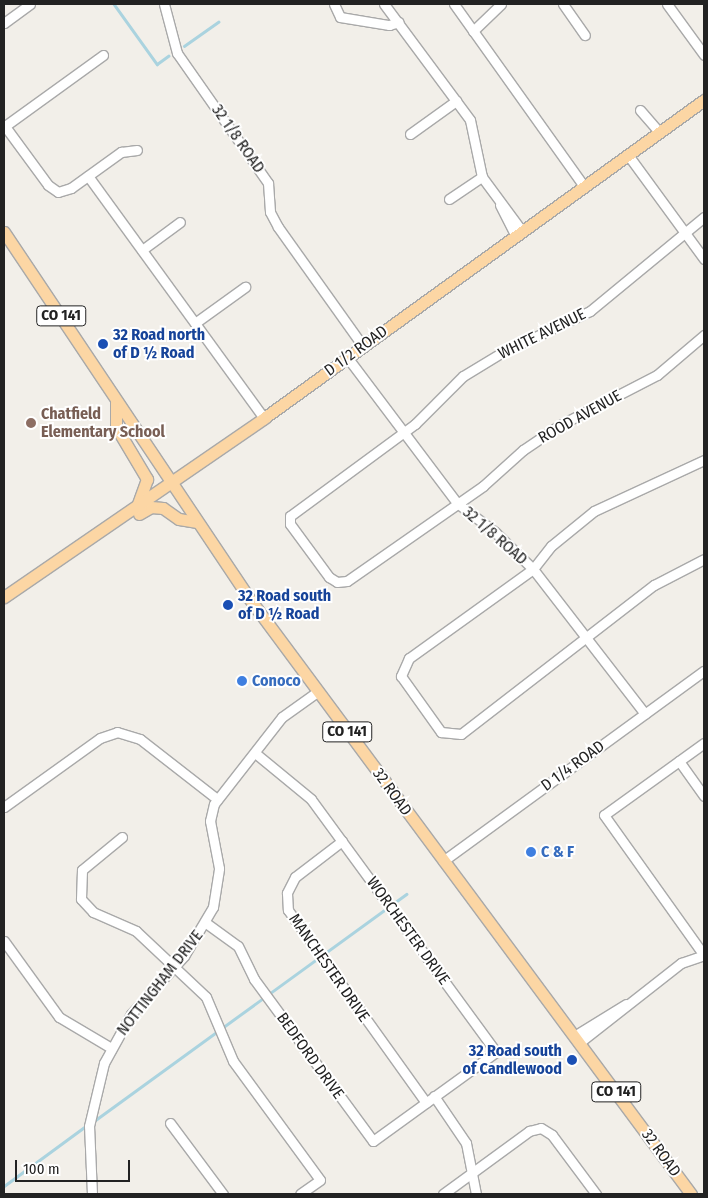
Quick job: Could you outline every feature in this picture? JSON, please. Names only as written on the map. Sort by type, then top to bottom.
[{"type":"main road","name":"D 1/2 ROAD","points":[[4,597],[134,510],[264,418],[704,100]]},
{"type":"main road","name":"32 ROAD","points":[[4,232],[196,522],[317,692],[691,1194]]},
{"type":"main road","points":[[116,402],[116,427],[147,479],[134,510]]},
{"type":"main road","points":[[113,524],[125,523],[151,507],[196,522]]},
{"type":"main road","points":[[682,1181],[686,1194]]},
{"type":"main road","points":[[682,1181],[698,1194]]},
{"type":"street","points":[[4,23],[30,4]]},
{"type":"street","name":"32 1/8 ROAD","points":[[164,4],[177,53],[268,183],[273,220],[363,346]]},
{"type":"street","points":[[334,4],[340,16],[389,25],[399,22]]},
{"type":"street","points":[[384,4],[456,101],[475,131],[482,177],[519,234]]},
{"type":"street","points":[[454,4],[584,186]]},
{"type":"street","points":[[474,30],[501,4]]},
{"type":"street","points":[[563,4],[586,35]]},
{"type":"street","points":[[667,4],[704,55]]},
{"type":"street","points":[[103,56],[4,126],[52,190],[66,191],[121,152],[138,150]]},
{"type":"street","points":[[410,134],[456,101]]},
{"type":"street","points":[[640,110],[660,133]]},
{"type":"street","points":[[628,155],[704,260]]},
{"type":"street","points":[[88,176],[264,418]]},
{"type":"street","points":[[449,199],[482,177]]},
{"type":"street","name":"WHITE AVENUE","points":[[290,516],[403,433],[463,376],[501,353],[590,312],[704,217]]},
{"type":"street","points":[[142,250],[180,222]]},
{"type":"street","points":[[195,323],[245,287]]},
{"type":"street","name":"ROOD AVENUE","points":[[290,516],[294,532],[337,582],[346,580],[457,503],[530,445],[657,375],[704,335]]},
{"type":"street","name":"32 1/8 ROAD","points":[[347,357],[457,503],[533,569],[590,638],[645,714]]},
{"type":"street","points":[[704,460],[594,511],[551,546],[533,569],[402,667],[406,685],[441,732],[461,734],[590,638],[654,585],[704,559]]},
{"type":"street","name":"D 1/4 ROAD","points":[[443,861],[704,671]]},
{"type":"street","name":"NOTTINGHAM DRIVE","points":[[92,1194],[89,1126],[95,1090],[111,1048],[131,1014],[175,966],[206,923],[219,879],[210,821],[217,799],[282,717],[317,692]]},
{"type":"street","points":[[4,807],[100,738],[116,732],[140,739],[217,799]]},
{"type":"street","points":[[577,1040],[681,963],[704,955],[604,815],[704,743]]},
{"type":"street","name":"WORCHESTER DRIVE","points":[[255,753],[311,798],[496,1052],[426,1103]]},
{"type":"street","points":[[679,761],[704,796]]},
{"type":"street","points":[[122,837],[82,870],[82,899],[93,912],[131,927],[175,966],[210,1004],[233,1061],[320,1180],[300,1194]]},
{"type":"street","name":"MANCHESTER DRIVE","points":[[342,842],[295,877],[287,893],[288,910],[426,1103]]},
{"type":"street","name":"BEDFORD DRIVE","points":[[206,923],[238,946],[254,979],[373,1141],[426,1103]]},
{"type":"street","points":[[4,941],[59,1017],[111,1048]]},
{"type":"street","points":[[434,1096],[466,1143],[476,1194]]},
{"type":"street","points":[[170,1123],[223,1194]]},
{"type":"street","points":[[442,1194],[529,1131],[541,1128],[552,1135],[596,1194]]},
{"type":"waterway","points":[[114,4],[157,64],[168,56]]},
{"type":"waterway","points":[[184,46],[218,22]]},
{"type":"waterway","points":[[94,1121],[406,894]]},
{"type":"waterway","points":[[4,1186],[87,1125]]},
{"type":"place","name":"32 Road north of D ½ Road","points":[[103,344]]},
{"type":"place","name":"Chatfield Elementary School","points":[[31,423]]},
{"type":"place","name":"32 Road south of D ½ Road","points":[[228,605]]},
{"type":"place","name":"Conoco","points":[[242,681]]},
{"type":"place","name":"C & F","points":[[531,852]]},
{"type":"place","name":"32 Road south of Candlewood","points":[[572,1060]]}]
